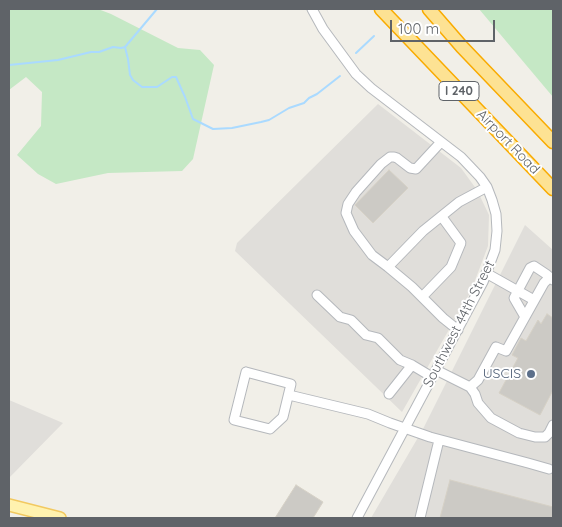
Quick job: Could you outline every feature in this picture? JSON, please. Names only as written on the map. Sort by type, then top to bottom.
[{"type":"highway","name":"Airport Road","points":[[381,9],[553,190]]},
{"type":"highway","name":"I 240","points":[[428,9],[553,142]]},
{"type":"main road","points":[[9,505],[60,518]]},
{"type":"street","name":"Southwest 44th Street","points":[[312,9],[323,29],[356,74],[371,88],[460,157],[480,177],[487,187],[496,214],[495,250],[483,282],[357,518]]},
{"type":"street","points":[[441,142],[416,169],[410,168],[394,156],[390,157],[381,164],[356,192],[348,204],[346,213],[354,231],[372,255],[412,286],[443,318],[458,330]]},
{"type":"street","points":[[388,267],[423,231],[459,202],[487,187]]},
{"type":"street","points":[[422,297],[451,267],[461,243],[442,217]]},
{"type":"street","points":[[470,387],[478,380],[496,347],[506,351],[525,317],[534,300],[544,283],[552,279],[534,266],[530,268],[514,298],[525,317]]},
{"type":"street","points":[[486,273],[534,300]]},
{"type":"street","points":[[317,295],[340,317],[351,320],[366,335],[378,338],[400,360],[470,387],[475,394],[478,404],[491,418],[519,433],[535,437],[545,437],[553,426]]},
{"type":"street","points":[[389,394],[412,366]]},
{"type":"street","points":[[246,372],[291,384],[289,395],[283,416],[270,429],[234,420],[246,372]]},
{"type":"street","points":[[289,395],[368,414],[439,440],[549,469]]},
{"type":"street","points":[[420,518],[439,440]]},
{"type":"shaded area","points":[[378,104],[461,168],[477,190],[489,215],[488,246],[471,291],[402,412],[235,251],[237,243]]},
{"type":"shaded area","points":[[525,225],[553,250],[553,518],[371,518],[423,429]]},
{"type":"shaded area","points":[[9,400],[63,423],[9,478]]},
{"type":"green space","points":[[9,9],[98,9],[178,48],[200,50],[214,65],[193,159],[182,171],[108,173],[56,184],[38,174],[17,155],[41,126],[42,92],[26,77],[9,90]]},
{"type":"green space","points":[[479,9],[553,9],[553,97]]},
{"type":"building","points":[[389,170],[408,188],[373,223],[355,205]]},
{"type":"building","name":"USCIS","points":[[547,314],[553,318],[553,390],[540,415],[499,393],[518,358],[512,355],[521,338],[526,341],[538,320],[541,324]]},
{"type":"building","points":[[450,480],[553,507],[553,518],[440,518]]},
{"type":"building","points":[[296,485],[323,502],[313,518],[275,518]]},
{"type":"waterway","points":[[9,65],[58,60],[91,52],[99,52],[113,47],[125,47],[157,9]]},
{"type":"waterway","points":[[356,53],[374,36]]},
{"type":"waterway","points":[[125,47],[130,75],[133,80],[142,87],[157,87],[172,77],[176,77],[193,119],[213,129],[232,128],[269,120],[289,108],[304,103],[340,76]]},
{"type":"place","name":"USCIS","points":[[531,374]]}]
